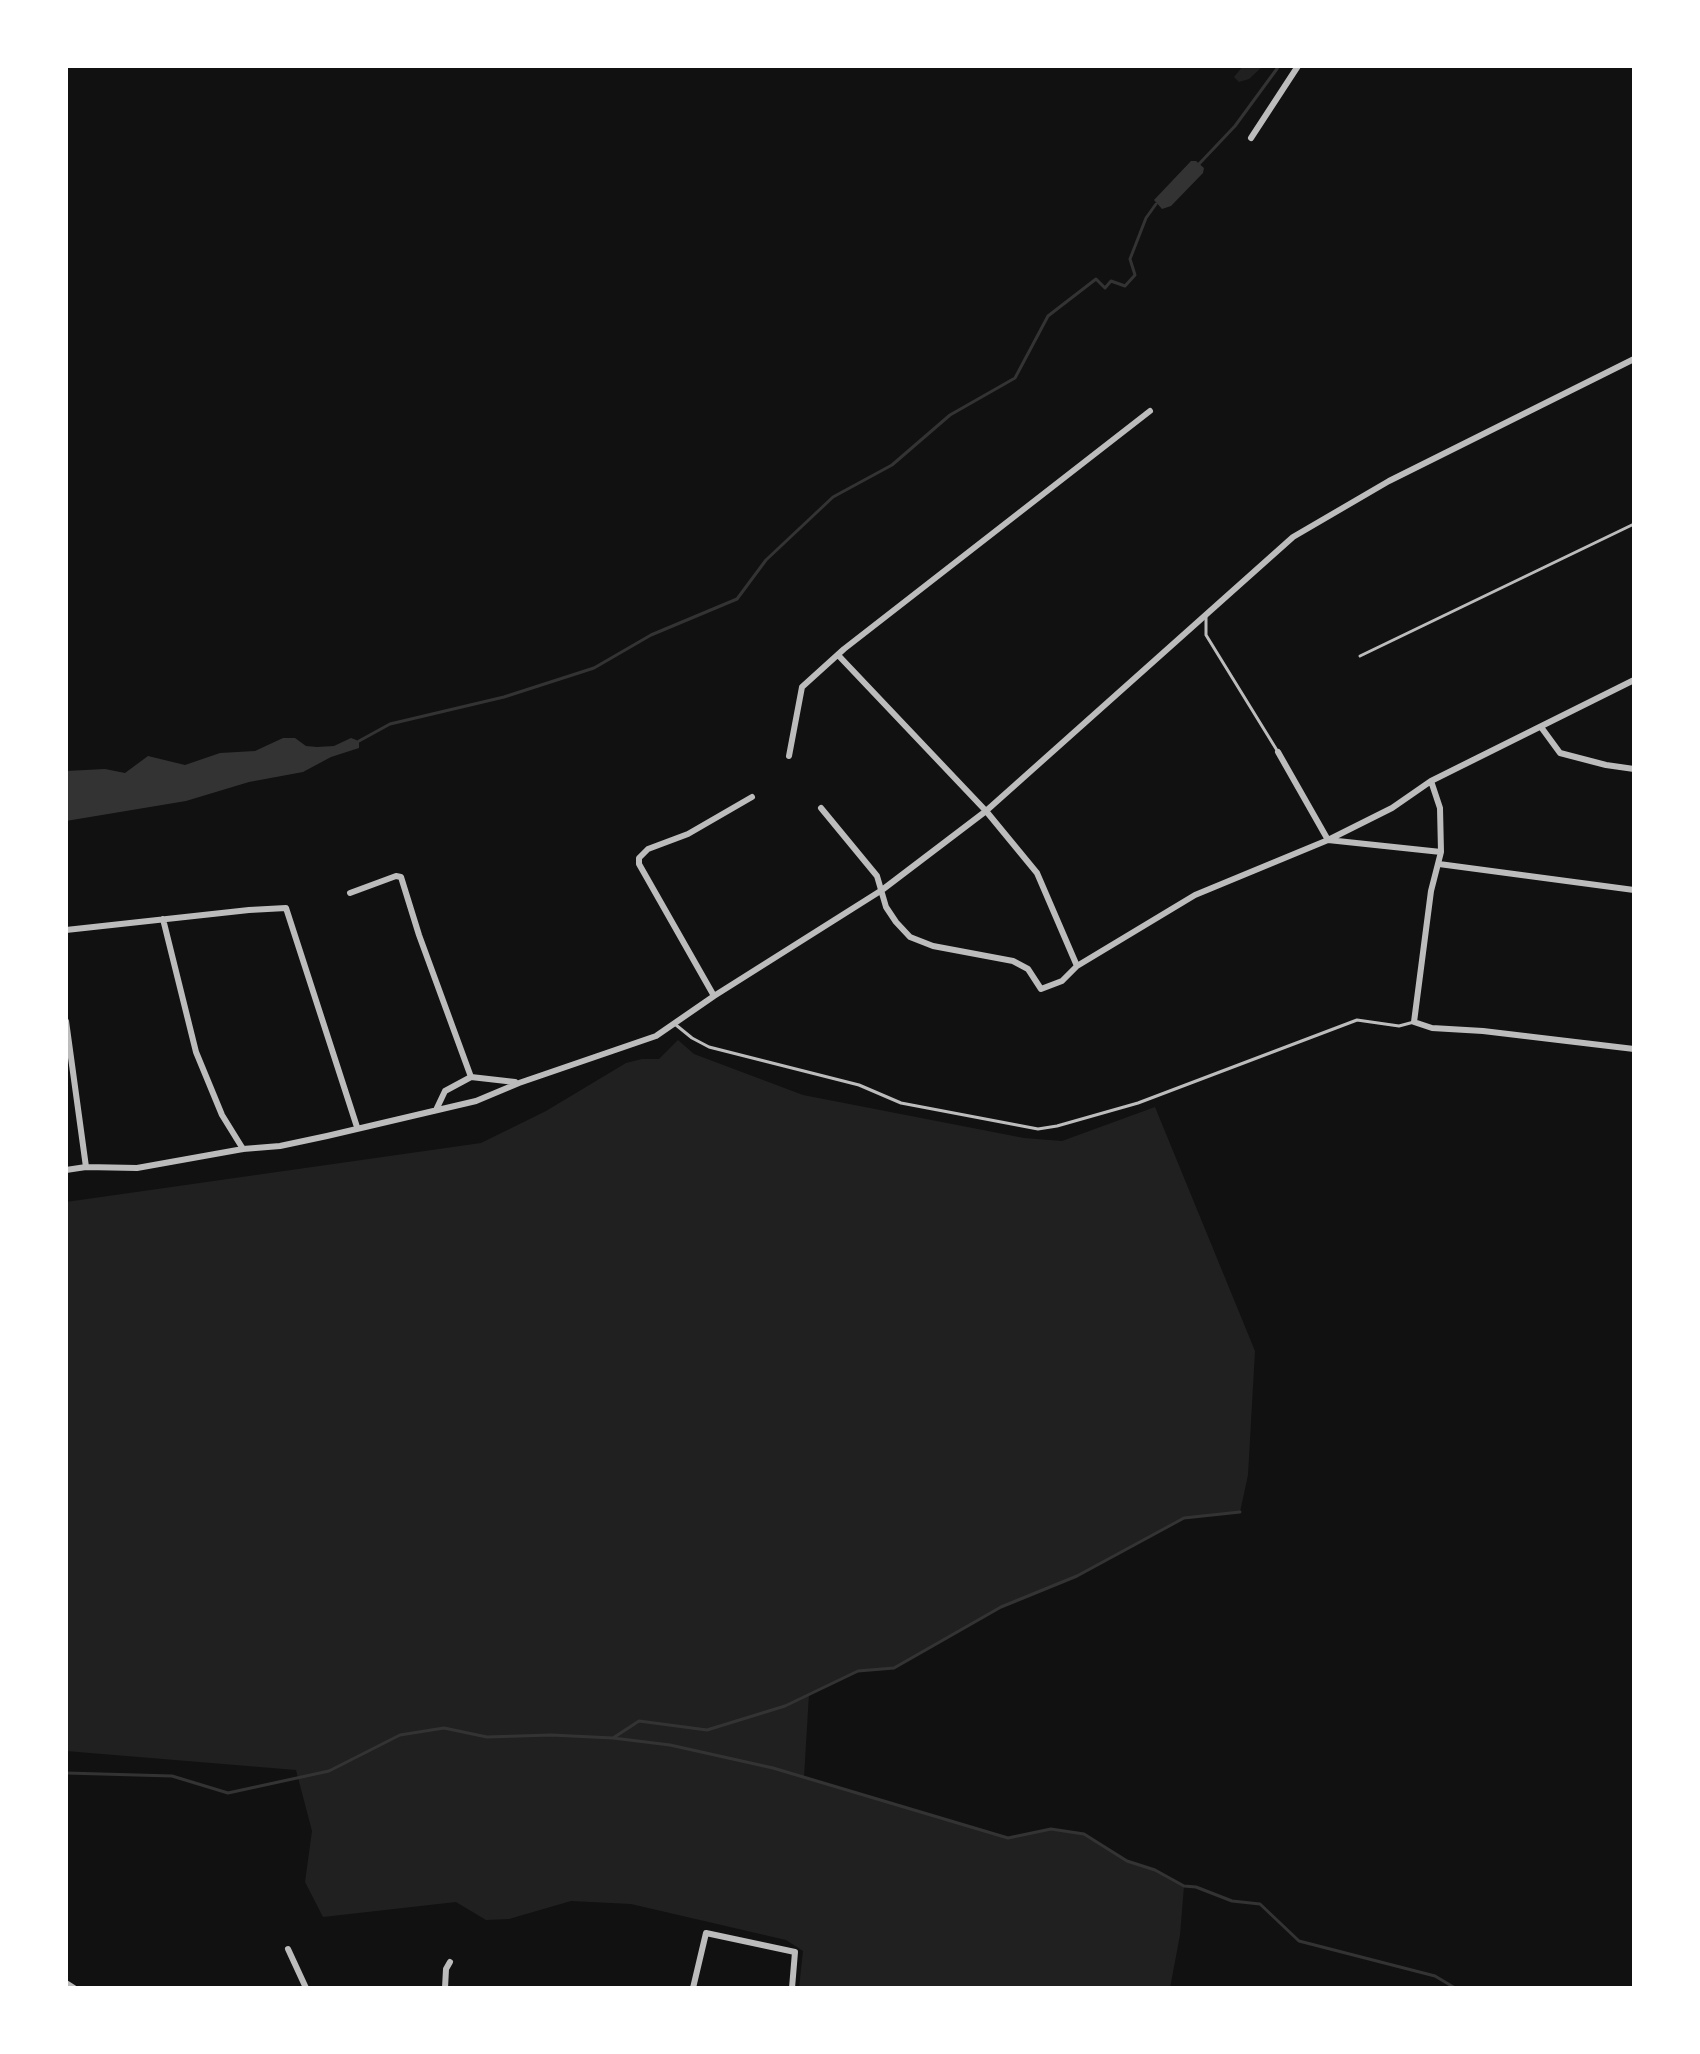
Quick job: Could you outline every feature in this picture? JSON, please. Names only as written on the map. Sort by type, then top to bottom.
[{"type":"street","points":[[1251,138],[1298,66]]},
{"type":"street","points":[[66,1170],[86,1167],[137,1168],[243,1149],[280,1146],[476,1101],[656,1036],[882,890],[986,811],[1293,537],[1389,481],[1634,359]]},
{"type":"street","points":[[789,756],[802,687],[838,655],[1150,411]]},
{"type":"street","points":[[838,655],[986,811],[1037,873],[1077,966]]},
{"type":"street","points":[[821,808],[877,876],[886,907],[910,937],[933,946],[1013,961],[1028,969],[1041,989],[1062,981],[1077,966],[1195,895],[1328,840],[1392,808],[1431,781],[1634,680]]},
{"type":"street","points":[[1541,727],[1560,753],[1634,769]]},
{"type":"street","points":[[1278,752],[1328,840]]},
{"type":"street","points":[[1431,781],[1440,808],[1441,852],[1431,891],[1414,1022],[1432,1028],[1634,1049]]},
{"type":"street","points":[[714,996],[639,864],[639,858],[648,849],[688,834],[752,797]]},
{"type":"street","points":[[1328,840],[1441,852]]},
{"type":"street","points":[[1439,864],[1634,890]]},
{"type":"street","points":[[350,893],[396,876],[401,877],[471,1077]]},
{"type":"street","points":[[66,930],[286,908],[357,1127]]},
{"type":"street","points":[[163,919],[196,1052],[222,1115],[243,1149]]},
{"type":"street","points":[[66,1021],[86,1167]]},
{"type":"street","points":[[436,1110],[445,1091],[471,1077],[519,1083]]},
{"type":"street","points":[[693,1988],[706,1933],[795,1952],[792,1988]]},
{"type":"street","points":[[288,1949],[306,1988]]},
{"type":"street","points":[[445,1988],[446,1969],[450,1962]]},
{"type":"street","points":[[66,1983],[74,1988]]},
{"type":"lane","points":[[1360,656],[1634,524]]},
{"type":"lane","points":[[1206,612],[1206,635],[1278,752]]},
{"type":"lane","points":[[676,1025],[709,1047],[859,1085],[901,1103],[1038,1129],[1138,1103],[1357,1020],[1399,1026],[1414,1022]]},
{"type":"shaded area","points":[[1243,66],[1263,66],[1249,79],[1239,82],[1234,77]]},
{"type":"shaded area","points":[[1191,161],[1204,168],[1203,173],[1171,206],[1162,209],[1154,200]]},
{"type":"shaded area","points":[[283,738],[295,738],[306,746],[317,747],[334,746],[351,738],[359,741],[359,748],[331,757],[303,772],[249,782],[186,801],[66,821],[66,771],[105,769],[125,773],[148,756],[185,765],[220,753],[255,751]]},
{"type":"shaded area","points":[[678,1040],[694,1054],[803,1095],[1024,1138],[1062,1141],[1155,1107],[1255,1351],[1248,1475],[1240,1512],[1183,1518],[1077,1576],[1001,1607],[894,1668],[858,1671],[809,1694],[804,1777],[1008,1838],[1051,1829],[1084,1834],[1127,1861],[1155,1870],[1184,1886],[1180,1935],[1170,1988],[799,1988],[803,1951],[786,1940],[631,1904],[571,1901],[509,1919],[486,1920],[456,1902],[323,1917],[305,1882],[312,1831],[296,1770],[66,1751],[66,1202],[481,1143],[546,1111],[626,1063],[659,1059]]},
{"type":"waterway","points":[[1199,164],[1235,126],[1279,66]]},
{"type":"waterway","points":[[359,741],[390,724],[504,697],[594,668],[651,635],[737,599],[766,560],[833,497],[892,465],[950,415],[1015,378],[1048,316],[1096,279],[1105,288],[1111,281],[1125,286],[1135,275],[1130,259],[1146,218],[1156,204]]},
{"type":"waterway","points":[[613,1738],[639,1721],[707,1730],[785,1706],[858,1671],[894,1668],[1001,1607],[1077,1576],[1184,1518],[1240,1512]]},
{"type":"waterway","points":[[66,1773],[172,1776],[228,1793],[329,1771],[400,1735],[444,1728],[487,1737],[551,1735],[670,1745],[773,1768],[1008,1838],[1051,1829],[1084,1834],[1127,1861],[1155,1870],[1184,1886],[1196,1887],[1232,1901],[1260,1904],[1299,1941],[1435,1976],[1455,1988]]}]
